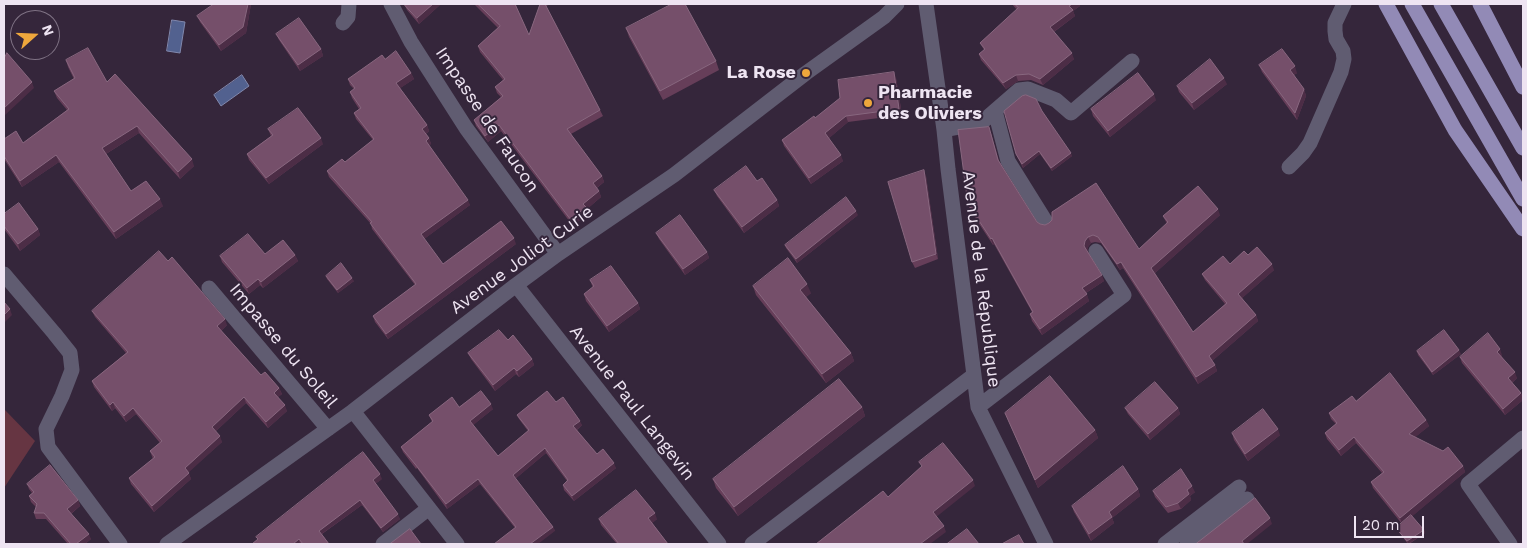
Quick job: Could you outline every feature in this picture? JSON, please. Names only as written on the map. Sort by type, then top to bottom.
[{"type":"main road","points":[[1386,4],[1455,130],[1523,229]]},
{"type":"main road","points":[[1412,4],[1523,199]]},
{"type":"main road","points":[[1441,4],[1523,148]]},
{"type":"main road","points":[[1480,4],[1523,87]]},
{"type":"street","points":[[343,23],[348,17],[349,4]]},
{"type":"street","name":"Impasse de Faucon","points":[[391,4],[411,42],[466,128],[558,254]]},
{"type":"street","name":"Avenue Joliot Curie","points":[[167,544],[353,412],[558,254],[674,175],[806,73],[884,17],[897,4]]},
{"type":"street","name":"Avenue de la République","points":[[926,4],[944,130],[978,407],[1046,544]]},
{"type":"street","points":[[1289,168],[1310,143],[1341,72],[1344,59],[1343,51],[1336,39],[1335,23],[1344,4]]},
{"type":"street","points":[[944,130],[981,123],[1019,90],[1028,89],[1056,100],[1071,113],[1132,62]]},
{"type":"street","points":[[995,111],[1008,161],[1046,222]]},
{"type":"street","points":[[978,407],[1124,295],[1096,251]]},
{"type":"street","points":[[4,274],[70,353],[72,370],[46,429],[48,447],[120,544]]},
{"type":"street","name":"Avenue Paul Langevin","points":[[516,285],[718,544]]},
{"type":"street","name":"Impasse du Soleil","points":[[209,288],[328,429]]},
{"type":"street","points":[[752,544],[974,375]]},
{"type":"street","points":[[353,412],[457,544]]},
{"type":"street","points":[[1510,544],[1468,484],[1523,438]]},
{"type":"street","points":[[1164,544],[1243,493],[1187,544]]},
{"type":"street","points":[[383,544],[429,508]]},
{"type":"shaded area","points":[[4,409],[35,441],[4,488]]},
{"type":"water","points":[[172,20],[185,22],[180,53],[167,51]]},
{"type":"water","points":[[242,75],[249,86],[221,106],[214,95]]},
{"type":"building","points":[[214,4],[248,4],[243,27],[219,45],[197,16]]},
{"type":"building","points":[[404,4],[433,4],[417,18]]},
{"type":"building","points":[[478,4],[515,4],[529,35],[540,4],[545,4],[600,110],[567,129],[602,176],[593,183],[599,191],[583,204],[586,207],[571,220],[499,125],[485,136],[474,120],[503,96],[495,87],[505,79],[478,46],[500,26]]},
{"type":"building","points":[[672,4],[685,4],[716,61],[660,91],[626,28]]},
{"type":"building","points":[[1015,4],[1072,4],[1069,6],[1073,10],[1050,27],[1072,53],[1040,79],[1029,74],[1016,75],[1003,83],[979,54],[985,49],[980,43],[1018,8]]},
{"type":"building","points":[[299,18],[321,49],[298,65],[276,34]]},
{"type":"building","points":[[88,48],[107,82],[115,74],[192,159],[178,172],[137,126],[102,148],[131,191],[146,181],[160,199],[114,232],[56,155],[20,181],[4,156],[4,139],[16,131],[23,143],[69,109],[54,91],[75,78],[66,60]]},
{"type":"building","points":[[1282,49],[1295,66],[1290,70],[1304,89],[1295,113],[1259,65]]},
{"type":"building","points":[[396,51],[411,73],[396,83],[427,125],[422,129],[429,138],[426,141],[468,200],[421,234],[443,264],[501,221],[514,238],[386,334],[373,316],[416,284],[370,223],[372,222],[327,171],[342,159],[345,162],[374,139],[354,113],[361,108],[350,92],[355,88],[348,79],[382,55],[385,59]]},
{"type":"building","points":[[7,53],[10,60],[13,60],[32,82],[4,108],[4,55]]},
{"type":"building","points":[[1210,59],[1224,78],[1192,103],[1177,86]]},
{"type":"building","points":[[894,72],[899,109],[846,116],[825,133],[841,155],[809,178],[782,140],[814,116],[815,118],[840,98],[838,80]]},
{"type":"building","points":[[1138,73],[1154,94],[1108,131],[1091,109]]},
{"type":"building","points":[[1026,95],[1036,99],[1071,153],[1051,168],[1039,151],[1022,164],[1016,154],[1004,111],[1022,96]]},
{"type":"building","points":[[298,108],[321,138],[266,178],[247,154],[273,135],[268,129]]},
{"type":"building","points":[[989,127],[998,160],[1040,224],[1045,225],[1049,223],[1052,220],[1052,212],[1096,183],[1139,249],[1168,222],[1163,216],[1198,186],[1218,209],[1151,268],[1193,332],[1227,303],[1202,274],[1223,256],[1230,264],[1244,251],[1248,255],[1257,247],[1272,264],[1238,294],[1256,315],[1209,356],[1215,365],[1196,377],[1121,262],[1117,264],[1098,237],[1093,235],[1088,237],[1084,246],[1102,275],[1082,288],[1087,294],[1040,329],[1030,314],[1033,312],[992,238],[968,204],[958,130]]},
{"type":"building","points":[[746,166],[757,181],[762,178],[777,200],[742,227],[714,190]]},
{"type":"building","points":[[924,170],[936,254],[912,262],[888,182]]},
{"type":"building","points":[[846,197],[856,211],[796,259],[785,245]]},
{"type":"building","points":[[19,203],[38,229],[18,244],[4,226],[4,214]]},
{"type":"building","points":[[680,215],[707,252],[683,269],[656,233]]},
{"type":"building","points":[[248,234],[265,254],[283,240],[295,255],[261,282],[258,279],[247,288],[220,256]]},
{"type":"building","points":[[159,251],[168,261],[172,257],[225,319],[217,326],[261,375],[265,372],[279,388],[274,393],[285,405],[266,422],[244,397],[212,427],[220,436],[185,468],[189,473],[152,506],[129,478],[155,457],[150,451],[162,441],[133,408],[124,416],[113,402],[110,405],[92,381],[128,352],[92,311]]},
{"type":"building","points":[[788,258],[807,284],[800,290],[851,353],[822,374],[753,286]]},
{"type":"building","points":[[341,263],[352,278],[337,290],[326,276]]},
{"type":"building","points":[[611,266],[638,303],[607,326],[584,294],[594,286],[590,280]]},
{"type":"building","points":[[4,302],[10,309],[4,315]]},
{"type":"building","points":[[499,330],[508,340],[513,335],[532,359],[517,371],[514,368],[493,385],[468,353]]},
{"type":"building","points":[[1444,330],[1459,350],[1432,372],[1417,351]]},
{"type":"building","points":[[1488,333],[1500,349],[1497,352],[1515,372],[1508,378],[1521,393],[1503,409],[1460,357]]},
{"type":"building","points":[[1390,373],[1426,420],[1409,434],[1443,451],[1448,447],[1463,466],[1400,518],[1371,482],[1384,472],[1354,437],[1339,450],[1325,433],[1337,423],[1329,413],[1352,396],[1356,401]]},
{"type":"building","points":[[1050,376],[1095,430],[1035,480],[1005,413]]},
{"type":"building","points":[[839,379],[862,407],[734,507],[713,479]]},
{"type":"building","points":[[1155,382],[1178,408],[1148,434],[1125,408]]},
{"type":"building","points":[[481,391],[491,404],[470,421],[498,456],[529,430],[517,415],[547,391],[556,402],[563,397],[580,421],[573,426],[597,454],[603,449],[614,463],[572,496],[563,485],[568,480],[545,448],[513,475],[553,527],[530,544],[494,544],[516,527],[478,479],[446,504],[401,447],[433,421],[429,415],[452,397],[459,407]]},
{"type":"building","points":[[1263,409],[1278,429],[1245,454],[1232,433]]},
{"type":"building","points":[[943,443],[973,480],[933,512],[944,526],[920,544],[816,544],[883,491],[888,497],[922,466],[919,462]]},
{"type":"building","points":[[363,452],[380,474],[373,480],[398,514],[381,528],[360,500],[319,531],[329,544],[303,544],[299,539],[293,544],[252,544],[258,539],[256,537]]},
{"type":"building","points":[[50,465],[78,500],[67,509],[89,534],[76,544],[71,544],[44,513],[34,513],[37,504],[29,496],[34,492],[27,484]]},
{"type":"building","points":[[1123,466],[1138,489],[1109,512],[1112,517],[1089,534],[1072,506]]},
{"type":"building","points":[[1181,469],[1192,486],[1187,490],[1189,494],[1178,503],[1166,507],[1153,491]]},
{"type":"building","points":[[636,490],[655,513],[648,518],[668,544],[619,544],[599,519]]},
{"type":"building","points":[[1255,498],[1270,518],[1242,541],[1244,544],[1196,544]]},
{"type":"building","points":[[1411,515],[1424,530],[1407,541],[1396,528]]},
{"type":"building","points":[[410,529],[421,544],[390,544]]},
{"type":"building","points":[[967,529],[979,544],[947,544]]},
{"type":"building","points":[[1019,535],[1024,544],[1002,544]]},
{"type":"place","name":"La Rose","points":[[806,73]]},
{"type":"place","name":"Pharmacie des Oliviers","points":[[868,103]]}]
